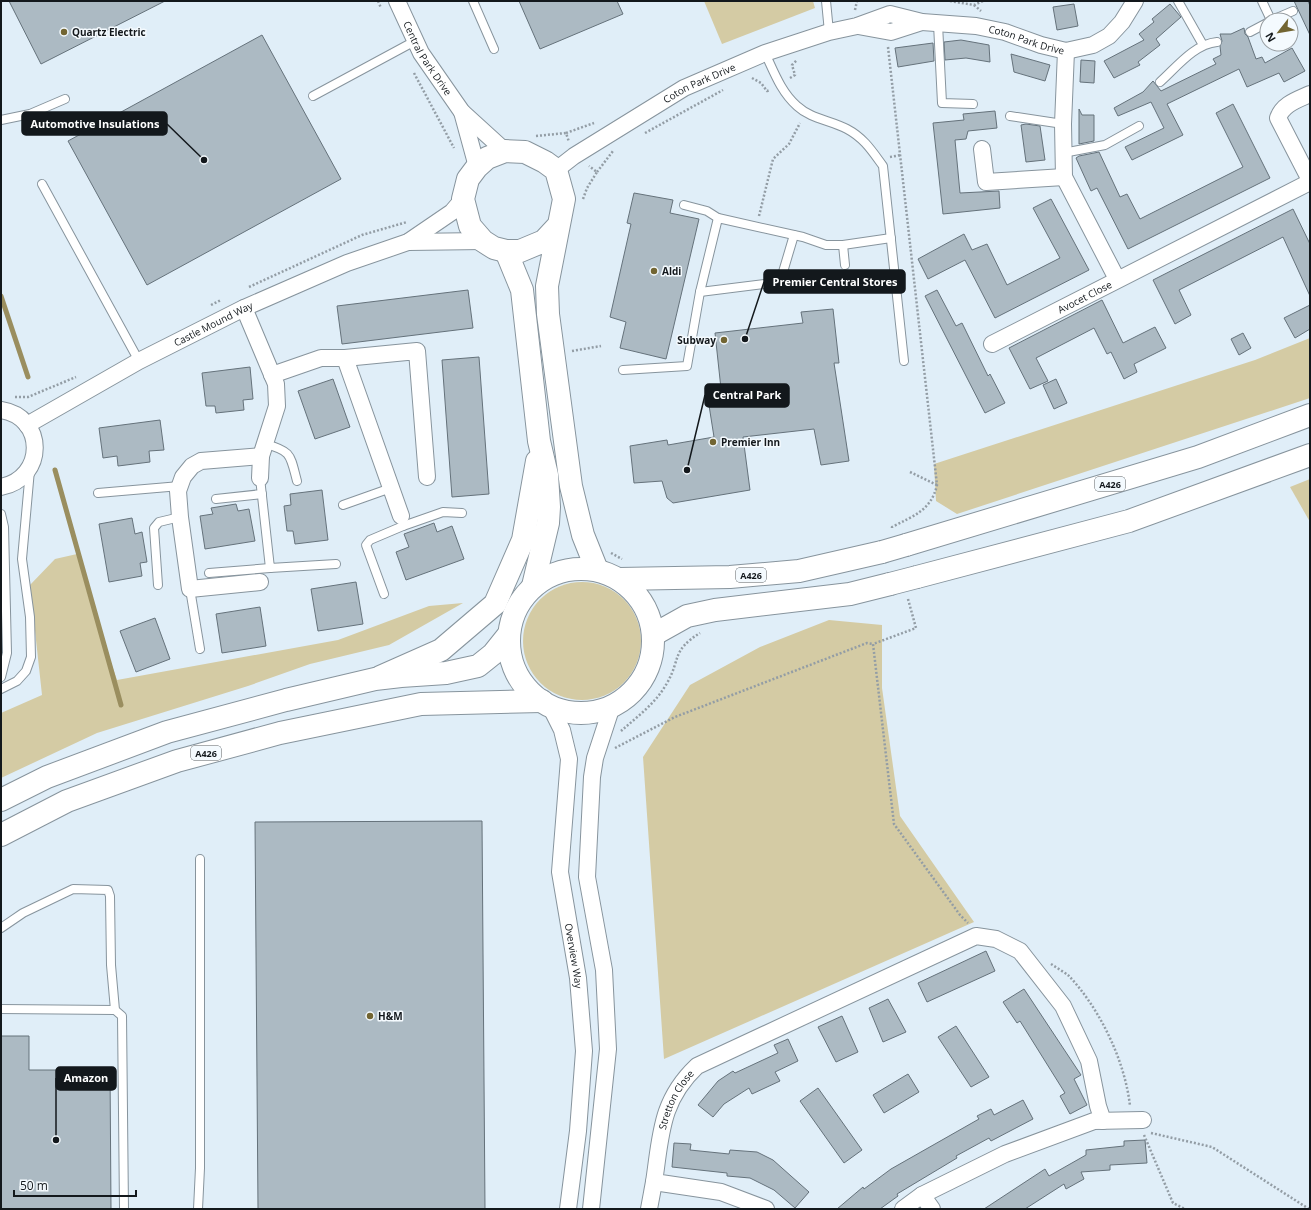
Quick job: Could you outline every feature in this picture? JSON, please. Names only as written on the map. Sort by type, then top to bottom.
[{"type":"main road","points":[[557,227],[544,241],[520,251],[506,251],[494,248],[483,241],[470,226],[463,199],[474,160],[488,158],[504,151],[524,152],[545,162],[556,170],[564,199],[546,286],[548,314],[571,486],[583,535],[598,570]]},
{"type":"main road","points":[[506,251],[522,290],[539,441],[547,475],[549,507],[547,528],[533,586]]},
{"type":"main road","name":"A426","points":[[622,570],[730,577],[799,571],[1198,457],[1310,415]]},
{"type":"main road","points":[[375,679],[441,650],[495,604],[523,540],[534,480],[539,441]]},
{"type":"main road","points":[[653,635],[687,616],[715,610],[850,594],[1129,521],[1310,455]]},
{"type":"main road","points":[[575,568],[598,570],[622,570],[648,613],[653,635],[651,657],[643,677],[630,694],[612,706],[592,712],[571,712],[546,704],[527,688],[516,672],[509,653],[509,634],[512,616],[521,600],[533,586],[552,574],[575,568]]},
{"type":"main road","points":[[1,800],[47,777],[167,732],[286,700],[375,679],[446,673],[478,666],[493,654],[509,634]]},
{"type":"main road","name":"A426","points":[[1,835],[67,801],[177,761],[280,733],[420,704],[546,704]]},
{"type":"street","name":"Central Park Drive","points":[[397,1],[421,54],[462,112],[504,151]]},
{"type":"street","name":"Coton Park Drive","points":[[556,170],[574,156],[684,88],[766,53],[829,32],[857,26],[890,14],[922,22],[976,26],[1005,32],[1041,45],[1066,51],[1092,45],[1109,36],[1122,22],[1135,1]]},
{"type":"street","name":"Coton Park Drive","points":[[857,26],[891,32],[922,22]]},
{"type":"street","name":"Avocet Close","points":[[992,344],[1117,279],[1064,177],[1063,124],[1066,51]]},
{"type":"street","points":[[1117,279],[1310,181],[1278,118],[1281,110],[1288,104],[1310,94]]},
{"type":"street","name":"Central Park Drive","points":[[462,112],[474,160]]},
{"type":"street","points":[[982,149],[986,182],[1064,177]]},
{"type":"street","name":"Castle Mound Way","points":[[27,425],[139,361],[244,308],[347,263],[408,242],[452,212],[463,199]]},
{"type":"street","name":"Castle Mound Way","points":[[408,242],[483,241]]},
{"type":"street","points":[[244,308],[276,384],[277,406],[263,450],[260,478]]},
{"type":"street","points":[[272,375],[321,358],[345,358],[417,351],[427,477]]},
{"type":"street","points":[[345,358],[402,521]]},
{"type":"street","points":[[1,410],[14,414],[27,425],[33,435],[35,447],[34,458],[30,469],[21,479],[10,485],[1,487]]},
{"type":"street","points":[[260,582],[190,588],[180,517],[178,491],[183,477],[192,466],[201,461],[263,450]]},
{"type":"street","name":"Overview Way","points":[[546,704],[562,730],[569,758],[560,872],[578,978],[584,1051],[578,1131],[568,1209]]},
{"type":"street","points":[[591,1209],[608,1048],[604,970],[587,877],[592,777],[595,758],[612,706]]},
{"type":"street","name":"Stretton Close","points":[[649,1209],[663,1122],[671,1098],[683,1079],[697,1066],[976,936],[996,939],[1020,951],[1063,1006],[1089,1061],[1098,1106],[1103,1120]]},
{"type":"street","points":[[903,1209],[922,1195],[1004,1154],[1094,1121],[1143,1120]]},
{"type":"street","points":[[654,1182],[721,1192],[766,1209]]},
{"type":"street","points":[[922,1195],[932,1209]]},
{"type":"lane","points":[[473,1],[494,49]]},
{"type":"lane","points":[[826,1],[829,32]]},
{"type":"lane","points":[[1178,1],[1203,45]]},
{"type":"lane","points":[[1262,1],[1268,12]]},
{"type":"lane","points":[[938,24],[942,103],[973,104]]},
{"type":"lane","points":[[1250,32],[1259,27]]},
{"type":"lane","points":[[313,96],[415,41]]},
{"type":"lane","points":[[1160,82],[1203,45],[1217,42]]},
{"type":"lane","points":[[766,53],[780,86],[796,106],[808,113],[847,129],[867,143],[883,166],[904,361]]},
{"type":"lane","points":[[1,120],[30,114],[65,99]]},
{"type":"lane","points":[[1010,116],[1063,124]]},
{"type":"lane","points":[[1063,153],[1105,145],[1140,126]]},
{"type":"lane","points":[[42,184],[139,361]]},
{"type":"lane","points":[[684,205],[707,211],[718,218],[794,235],[826,245],[843,245],[891,238]]},
{"type":"lane","points":[[623,370],[687,366],[700,292],[718,218]]},
{"type":"lane","points":[[700,292],[780,282],[794,235]]},
{"type":"lane","points":[[843,245],[845,265]]},
{"type":"lane","points":[[263,450],[283,449],[290,456],[297,481]]},
{"type":"lane","points":[[1,689],[17,681],[26,671],[31,657],[30,617],[22,559],[30,469]]},
{"type":"lane","points":[[260,478],[270,568]]},
{"type":"lane","points":[[98,493],[180,486]]},
{"type":"lane","points":[[343,505],[391,488]]},
{"type":"lane","points":[[216,499],[262,494]]},
{"type":"lane","points":[[384,594],[366,545],[370,540],[402,521],[443,512],[462,513]]},
{"type":"lane","points":[[1,514],[4,527],[7,653],[1,677]]},
{"type":"lane","points":[[158,585],[154,528],[158,522],[180,517]]},
{"type":"lane","points":[[209,573],[336,564]]},
{"type":"lane","points":[[190,588],[200,649]]},
{"type":"lane","points":[[198,1209],[200,1168],[200,859]]},
{"type":"lane","points":[[1,928],[23,913],[73,889],[108,890],[110,896],[111,966],[115,1010]]},
{"type":"lane","points":[[1,1009],[115,1010],[122,1016],[124,1209]]},
{"type":"path","points":[[378,1],[381,9]]},
{"type":"path","points":[[950,1],[974,5],[983,1]]},
{"type":"path","points":[[887,32],[937,485],[934,497],[929,505],[920,512],[892,527],[893,543]]},
{"type":"path","points":[[401,49],[458,156],[474,160]]},
{"type":"path","points":[[747,80],[753,77],[761,83],[766,91],[780,86],[794,75],[792,65],[800,55]]},
{"type":"path","points":[[642,135],[729,87]]},
{"type":"path","points":[[756,226],[773,159],[789,144],[808,113]]},
{"type":"path","points":[[530,136],[566,133],[574,156],[597,172]]},
{"type":"path","points":[[582,202],[587,188],[614,150]]},
{"type":"path","points":[[242,290],[362,235],[408,222]]},
{"type":"path","points":[[207,307],[228,297]]},
{"type":"path","points":[[570,358],[570,351],[600,346]]},
{"type":"path","points":[[12,397],[28,397],[46,391],[82,374]]},
{"type":"path","points":[[910,472],[937,485]]},
{"type":"path","points":[[609,552],[622,570]]},
{"type":"path","points":[[616,743],[614,749],[674,717],[868,643],[873,644],[916,628],[909,602]]},
{"type":"path","points":[[619,737],[621,731],[650,704],[667,683],[676,658],[685,642],[703,632]]},
{"type":"path","points":[[873,644],[894,824],[960,915],[971,926]]},
{"type":"path","points":[[1045,960],[1069,976],[1098,1016],[1112,1042],[1129,1094],[1131,1109]]},
{"type":"path","points":[[1186,1209],[1173,1203],[1142,1131],[1212,1147],[1310,1209]]},
{"type":"shaded area","points":[[704,1],[813,1],[815,8],[722,44]]},
{"type":"shaded area","points":[[1310,338],[1310,398],[957,514],[936,501],[934,464],[1255,360]]},
{"type":"shaded area","points":[[1310,479],[1310,522],[1290,487]]},
{"type":"shaded area","points":[[77,554],[88,595],[117,680],[338,640],[429,606],[463,603],[389,645],[310,664],[248,686],[97,733],[1,778],[1,713],[42,695],[30,585],[55,559]]},
{"type":"shaded area","points":[[582,582],[593,583],[605,587],[624,599],[636,618],[640,630],[640,652],[636,664],[624,683],[605,695],[593,699],[582,700],[571,699],[559,695],[540,683],[528,664],[524,652],[523,641],[524,630],[528,618],[540,599],[559,587],[571,583]]},
{"type":"shaded area","points":[[829,620],[882,625],[882,688],[900,816],[974,922],[664,1059],[643,757],[690,685],[760,647]]},
{"type":"building","name":"Quartz Electric","points":[[9,1],[165,1],[41,64]]},
{"type":"building","points":[[519,1],[617,1],[623,14],[540,49]]},
{"type":"building","points":[[1294,1],[1308,1],[1310,6],[1310,35]]},
{"type":"building","points":[[1074,4],[1078,26],[1057,30],[1053,7]]},
{"type":"building","points":[[1170,4],[1181,17],[1156,39],[1160,45],[1138,62],[1140,65],[1114,78],[1104,61],[1144,40],[1139,34],[1154,22],[1152,19]]},
{"type":"building","points":[[1244,28],[1245,34],[1248,37],[1256,59],[1262,57],[1265,63],[1285,52],[1294,52],[1305,71],[1284,82],[1279,73],[1247,87],[1239,69],[1167,104],[1183,135],[1132,160],[1125,147],[1164,128],[1151,102],[1118,116],[1114,108],[1143,92],[1153,81],[1161,91],[1216,64],[1213,59],[1221,55],[1220,46],[1222,41],[1220,34],[1231,34]]},
{"type":"building","points":[[262,35],[341,179],[147,285],[68,141]]},
{"type":"building","points":[[961,40],[989,45],[990,62],[966,58],[945,60],[944,42]]},
{"type":"building","points":[[933,43],[934,61],[898,67],[895,48]]},
{"type":"building","points":[[1011,54],[1050,65],[1045,81],[1014,72]]},
{"type":"building","points":[[1081,60],[1095,61],[1094,83],[1080,82]]},
{"type":"building","points":[[1233,104],[1270,178],[1128,249],[1097,188],[1091,191],[1076,158],[1099,152],[1120,197],[1127,194],[1140,219],[1243,167],[1216,113]]},
{"type":"building","points":[[1079,109],[1082,115],[1094,115],[1094,141],[1079,144]]},
{"type":"building","points":[[995,111],[997,128],[968,131],[966,139],[955,140],[960,193],[999,191],[1000,208],[943,214],[933,123],[964,120],[963,114]]},
{"type":"building","points":[[1026,124],[1040,126],[1045,160],[1026,162],[1021,125]]},
{"type":"building","name":"Aldi","points":[[634,193],[673,200],[670,213],[699,219],[666,359],[620,348],[626,322],[610,317],[631,224],[627,223]]},
{"type":"building","points":[[1051,199],[1089,270],[995,318],[965,260],[928,279],[918,259],[964,234],[972,250],[987,244],[1007,285],[1060,258],[1033,208]]},
{"type":"building","points":[[1293,209],[1310,244],[1310,296],[1283,237],[1179,290],[1191,315],[1175,324],[1153,280]]},
{"type":"building","points":[[468,290],[473,328],[342,344],[337,306]]},
{"type":"building","points":[[937,290],[956,326],[962,323],[988,376],[990,374],[1005,403],[985,413],[925,296]]},
{"type":"building","points":[[1102,300],[1123,343],[1155,327],[1166,348],[1134,364],[1137,372],[1124,379],[1111,352],[1107,354],[1094,328],[1036,358],[1048,381],[1030,389],[1009,348]]},
{"type":"building","points":[[1310,305],[1310,329],[1295,338],[1284,318]]},
{"type":"building","points":[[833,309],[839,363],[834,363],[849,461],[821,465],[814,429],[743,437],[750,490],[673,503],[667,498],[662,481],[634,483],[630,446],[667,440],[668,445],[714,437],[708,399],[722,398],[715,333],[803,323],[801,312]]},
{"type":"building","points":[[1243,333],[1251,348],[1239,355],[1231,339]]},
{"type":"building","points":[[479,357],[489,494],[452,497],[442,360]]},
{"type":"building","points":[[250,367],[253,399],[243,400],[244,410],[216,413],[215,406],[206,406],[202,373]]},
{"type":"building","points":[[333,379],[350,427],[315,439],[298,391]]},
{"type":"building","points":[[1056,379],[1067,403],[1054,409],[1043,385]]},
{"type":"building","points":[[160,420],[164,450],[149,451],[150,462],[118,466],[117,456],[103,458],[99,428]]},
{"type":"building","points":[[322,490],[328,540],[295,544],[293,531],[287,531],[284,506],[291,505],[290,494]]},
{"type":"building","points":[[236,504],[238,511],[249,509],[255,541],[205,549],[200,516],[213,514],[211,508]]},
{"type":"building","points":[[132,518],[135,534],[142,532],[147,562],[140,563],[142,576],[109,582],[99,524]]},
{"type":"building","points":[[434,523],[437,532],[452,526],[464,559],[406,580],[396,552],[409,547],[404,534]]},
{"type":"building","points":[[356,582],[363,624],[318,631],[311,589]]},
{"type":"building","points":[[260,607],[266,646],[222,653],[216,614]]},
{"type":"building","points":[[155,618],[170,659],[136,672],[120,631]]},
{"type":"building","name":"H&M","points":[[482,821],[485,1209],[258,1209],[255,822]]},
{"type":"building","points":[[986,951],[995,971],[927,1002],[918,983]]},
{"type":"building","points":[[1024,989],[1081,1075],[1074,1079],[1087,1105],[1070,1114],[1060,1096],[1065,1093],[1020,1021],[1017,1023],[1003,1002]]},
{"type":"building","points":[[888,999],[906,1032],[883,1042],[869,1008]]},
{"type":"building","points":[[842,1016],[858,1052],[836,1062],[818,1027]]},
{"type":"building","points":[[956,1026],[989,1077],[971,1087],[938,1037]]},
{"type":"building","points":[[1,1036],[29,1036],[29,1070],[110,1070],[111,1209],[1,1209]]},
{"type":"building","points":[[788,1039],[798,1061],[775,1072],[780,1081],[752,1094],[749,1088],[724,1104],[713,1117],[698,1105],[718,1081],[733,1071],[735,1073],[778,1053],[774,1045]]},
{"type":"building","points":[[908,1074],[919,1092],[884,1113],[873,1095]]},
{"type":"building","points":[[818,1088],[862,1150],[844,1163],[800,1101]]},
{"type":"building","points":[[1023,1100],[1033,1119],[991,1141],[989,1138],[956,1156],[957,1158],[897,1194],[898,1196],[880,1209],[837,1209],[863,1187],[864,1189],[891,1169],[979,1119],[977,1116],[991,1109],[994,1115]]},
{"type":"building","points":[[1145,1140],[1147,1163],[1110,1165],[1110,1170],[1081,1172],[1084,1179],[1066,1189],[1064,1184],[1025,1209],[984,1209],[1045,1169],[1049,1176],[1086,1155],[1086,1150],[1124,1146],[1124,1141]]},
{"type":"building","points":[[674,1143],[691,1144],[690,1150],[729,1154],[730,1150],[757,1152],[773,1160],[809,1192],[795,1208],[774,1190],[750,1178],[727,1176],[727,1173],[672,1167]]},
{"type":"waterway","points":[[1,296],[28,377]]},
{"type":"waterway","points":[[55,470],[121,705]]},
{"type":"place","name":"Quartz Electric","points":[[64,32]]},
{"type":"place","name":"Automotive Insulations","points":[[204,160]]},
{"type":"place","name":"Aldi","points":[[654,271]]},
{"type":"place","name":"Premier Central Stores","points":[[745,339]]},
{"type":"place","name":"Subway","points":[[724,340]]},
{"type":"place","name":"Premier Inn","points":[[713,442]]},
{"type":"place","name":"Central Park","points":[[687,470]]},
{"type":"place","name":"H&M","points":[[370,1016]]},
{"type":"place","name":"Amazon","points":[[56,1140]]}]
